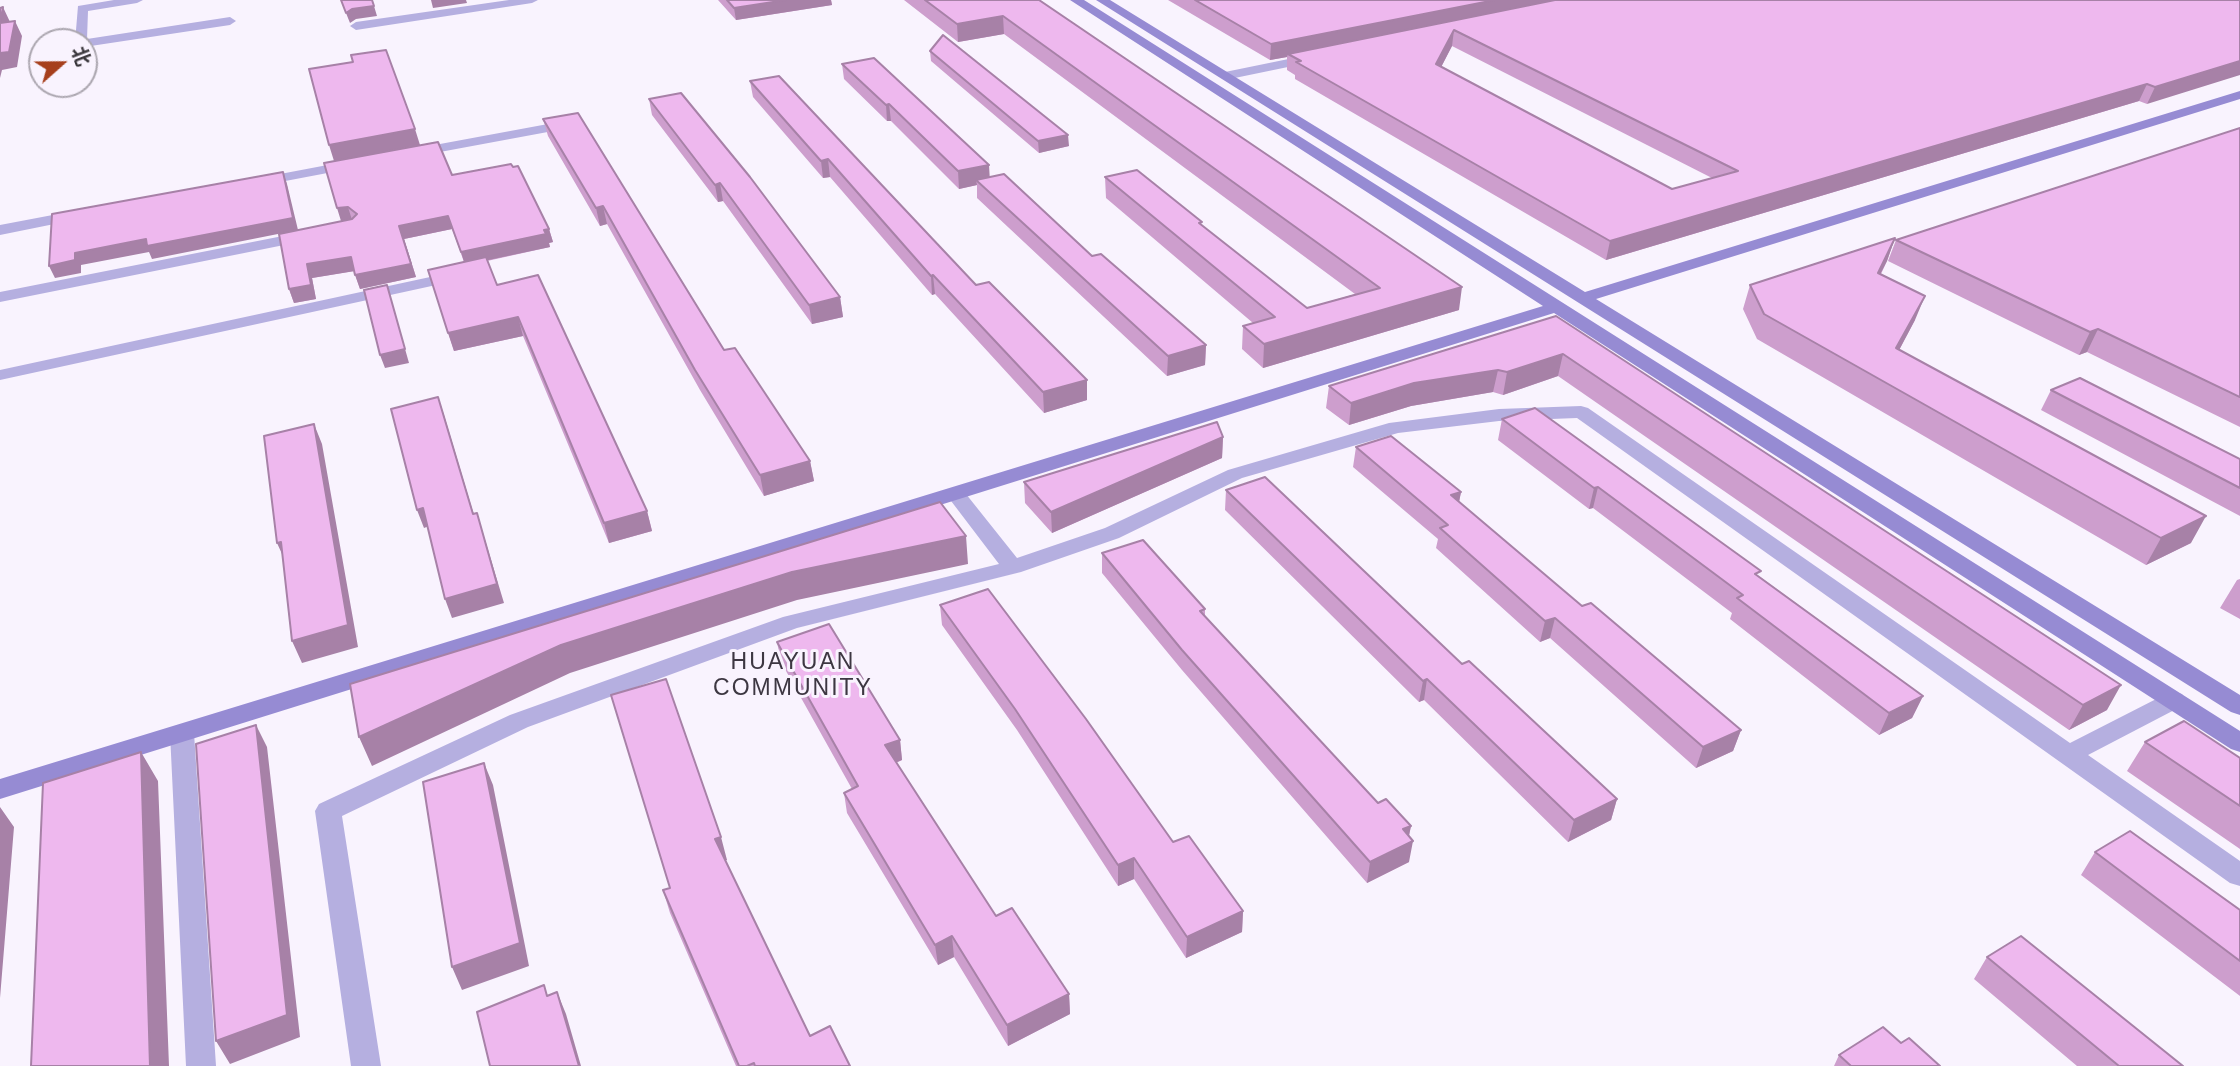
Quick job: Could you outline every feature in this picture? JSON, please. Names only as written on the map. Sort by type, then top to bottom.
[{"type":"street","points":[[83,28],[82,8],[137,0]]},
{"type":"street","points":[[356,26],[532,0]]},
{"type":"street","points":[[1076,0],[2240,743]]},
{"type":"street","points":[[1102,0],[2240,706]]},
{"type":"street","points":[[98,40],[230,20]]},
{"type":"street","points":[[1225,76],[1332,54]]},
{"type":"street","points":[[1582,298],[2240,96]]},
{"type":"street","points":[[1599,308],[2240,107]]},
{"type":"street","points":[[391,157],[580,122]]},
{"type":"street","points":[[243,185],[364,162]]},
{"type":"street","points":[[0,230],[94,212]]},
{"type":"street","points":[[0,298],[324,232]]},
{"type":"street","points":[[0,375],[444,279]]},
{"type":"street","points":[[0,789],[1557,307]]},
{"type":"street","points":[[366,1066],[328,811],[519,721],[791,622],[1013,567],[1112,533],[1235,474],[1396,427],[1499,415],[1581,412],[2240,875]]},
{"type":"street","points":[[955,494],[1013,567]]},
{"type":"street","points":[[2070,754],[2174,700]]},
{"type":"street","points":[[182,733],[201,1066]]},
{"type":"building","points":[[341,0],[372,0],[374,6],[352,9],[346,13]]},
{"type":"building","points":[[727,0],[786,0],[734,8]]},
{"type":"building","points":[[925,0],[1039,0],[1462,287],[1264,344],[1243,326],[1275,317],[1105,177],[1137,170],[1307,308],[1380,288],[1003,16],[957,24]]},
{"type":"building","points":[[1195,0],[1495,0],[1271,44]]},
{"type":"building","points":[[1555,0],[2240,0],[2240,61],[2155,87],[2147,84],[1610,241],[1296,62],[1301,61],[1288,54]],"holes":[[[1454,30],[1738,171],[1672,189],[1436,64]]]},
{"type":"building","points":[[15,21],[9,52],[0,53],[0,23]]},
{"type":"building","points":[[943,35],[1068,135],[1038,141],[930,51]]},
{"type":"building","points":[[386,50],[415,129],[329,145],[309,69],[353,62],[351,55]]},
{"type":"building","points":[[874,58],[989,165],[958,171],[889,104],[886,105],[842,64]]},
{"type":"building","points":[[779,76],[976,285],[989,282],[1087,380],[1043,392],[933,275],[931,276],[828,159],[821,161],[750,81]]},
{"type":"building","points":[[681,93],[750,177],[840,297],[809,305],[720,183],[715,185],[649,99]]},
{"type":"building","points":[[578,113],[724,350],[735,348],[810,461],[760,475],[695,370],[603,206],[596,208],[543,119]]},
{"type":"building","points":[[2240,128],[2240,397],[2098,329],[2090,332],[1896,240]]},
{"type":"building","points":[[438,142],[452,175],[511,164],[513,167],[518,166],[549,229],[544,230],[546,234],[461,252],[448,216],[399,226],[411,264],[355,275],[351,257],[307,264],[311,285],[289,289],[279,234],[352,219],[357,214],[348,207],[337,208],[324,163]]},
{"type":"building","points":[[283,172],[293,218],[147,246],[146,239],[75,253],[75,260],[49,266],[52,214]]},
{"type":"building","points":[[1004,174],[1092,256],[1101,254],[1206,345],[1168,356],[976,180]]},
{"type":"building","points":[[1895,238],[1878,273],[1925,296],[1896,348],[2206,516],[2161,538],[1764,314],[1750,285]]},
{"type":"building","points":[[486,257],[497,285],[538,275],[647,511],[604,523],[518,317],[448,333],[428,270]]},
{"type":"building","points":[[387,285],[405,349],[380,355],[364,290]]},
{"type":"building","points":[[1556,316],[2121,685],[2083,705],[1563,354],[1507,372],[1498,370],[1414,383],[1351,403],[1329,386]]},
{"type":"building","points":[[2080,378],[2240,459],[2240,488],[2051,390]]},
{"type":"building","points":[[438,397],[473,514],[477,513],[497,584],[445,599],[423,508],[417,510],[391,409]]},
{"type":"building","points":[[1535,408],[1761,571],[1755,574],[1923,696],[1889,713],[1737,598],[1743,595],[1502,419]]},
{"type":"building","points":[[1217,422],[1223,437],[1051,512],[1024,482]]},
{"type":"building","points":[[314,424],[348,625],[292,641],[281,542],[277,543],[264,436]]},
{"type":"building","points":[[1391,436],[1461,492],[1451,495],[1582,606],[1591,603],[1741,730],[1703,747],[1555,618],[1545,621],[1440,528],[1448,525],[1356,447]]},
{"type":"building","points":[[1265,477],[1462,664],[1469,661],[1617,799],[1574,820],[1427,679],[1423,681],[1226,490]]},
{"type":"building","points":[[940,502],[966,536],[792,572],[561,645],[359,737],[350,684]]},
{"type":"building","points":[[1143,540],[1205,609],[1200,611],[1378,803],[1386,799],[1411,826],[1403,829],[1413,841],[1370,862],[1182,650],[1102,553]]},
{"type":"building","points":[[988,589],[1086,719],[1173,842],[1189,836],[1243,911],[1187,937],[1134,858],[1118,865],[1015,709],[940,605]]},
{"type":"building","points":[[829,624],[900,740],[885,745],[996,916],[1012,908],[1069,994],[1007,1025],[952,936],[935,945],[844,793],[858,786],[777,642]]},
{"type":"building","points":[[666,679],[721,837],[715,839],[810,1036],[830,1026],[850,1066],[755,1066],[754,1063],[739,1066],[663,890],[670,888],[611,695]]},
{"type":"building","points":[[2184,721],[2240,758],[2240,806],[2145,742]]},
{"type":"building","points":[[256,725],[287,1015],[216,1041],[196,744]]},
{"type":"building","points":[[141,752],[150,1066],[31,1066],[43,783]]},
{"type":"building","points":[[484,763],[520,943],[452,967],[423,782]]},
{"type":"building","points":[[2130,831],[2240,910],[2240,961],[2095,852]]},
{"type":"building","points":[[2021,936],[2183,1066],[2119,1066],[1987,957]]},
{"type":"building","points":[[544,985],[547,996],[557,992],[579,1066],[490,1066],[477,1012]]},
{"type":"building","points":[[1883,1027],[1901,1043],[1909,1038],[1940,1066],[1851,1066],[1839,1055]]},
{"type":"district","name":"HUAYUAN COMMUNITY","points":[[793,676]]}]
